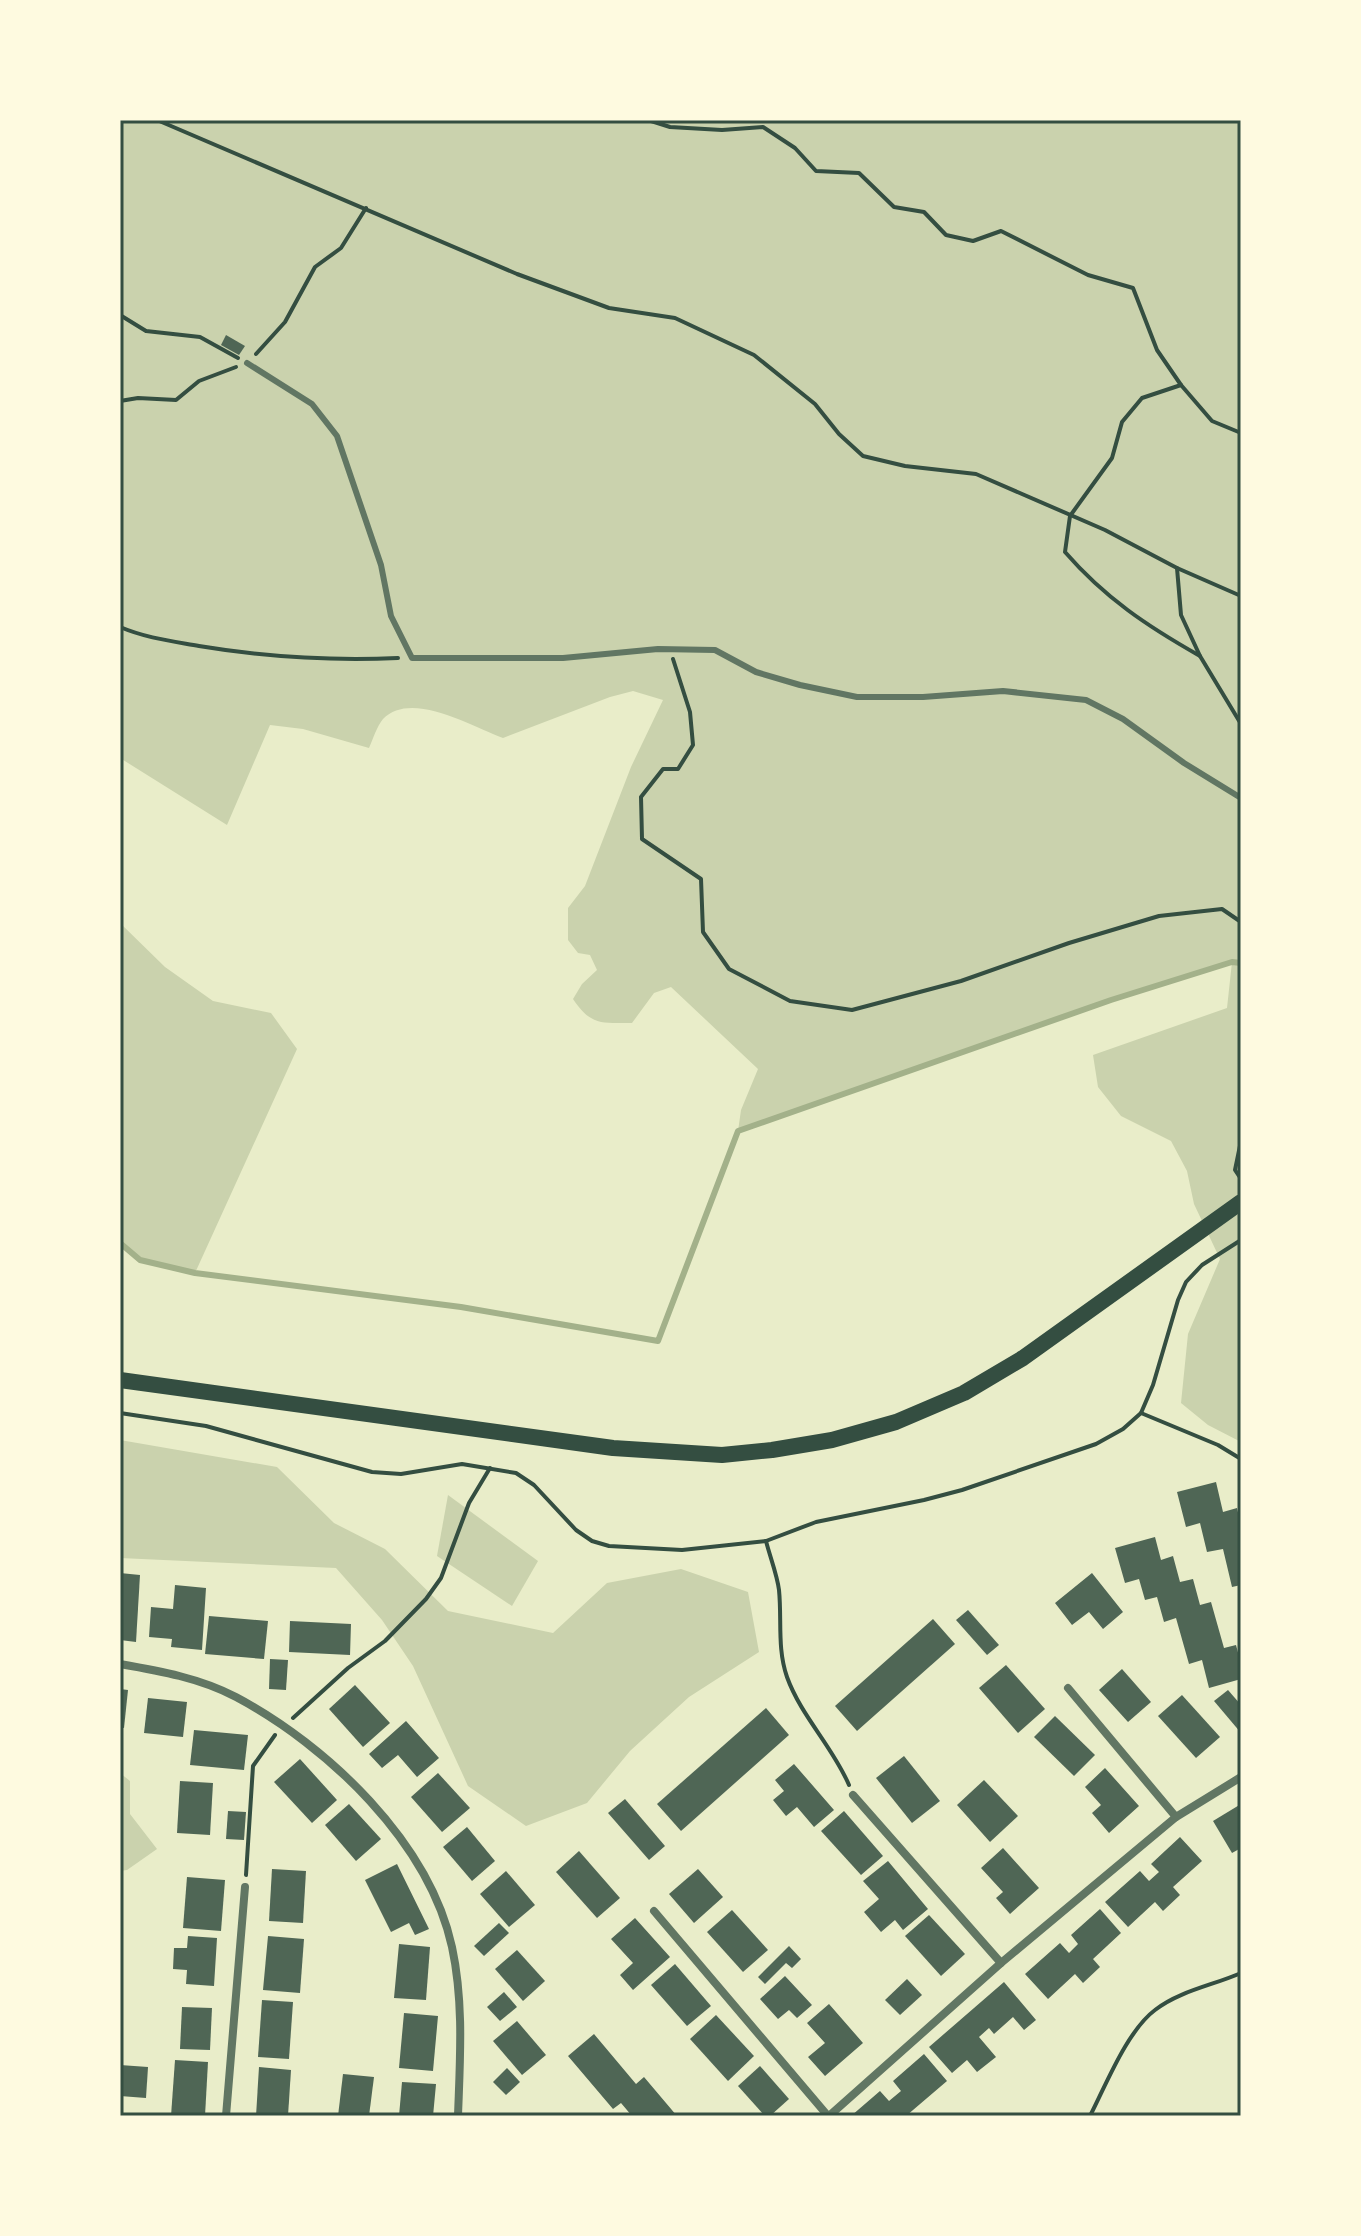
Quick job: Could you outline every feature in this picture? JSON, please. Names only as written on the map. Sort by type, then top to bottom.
[{"type":"main road","points":[[120,1380],[613,1448],[722,1455],[772,1450],[832,1440],[896,1422],[964,1393],[1023,1358],[1241,1202]]},
{"type":"street","points":[[120,1664],[175,1673],[234,1696],[284,1726],[343,1775],[390,1823],[431,1886],[452,1945],[461,2006],[458,2116]]},
{"type":"street","points":[[1068,1688],[1176,1817]]},
{"type":"street","points":[[654,1911],[828,2116],[1001,1963],[1176,1817],[1241,1777]]},
{"type":"street","points":[[853,1795],[1001,1963]]},
{"type":"street","points":[[226,2116],[245,1887]]},
{"type":"lane","points":[[247,363],[312,404],[337,436],[381,565],[391,616],[412,658],[563,658],[670,648],[715,650],[756,672],[857,697],[923,697],[1003,691],[1086,700],[1123,719],[1184,763],[1241,798]]},
{"type":"path","points":[[157,120],[557,289],[609,308],[675,318],[754,355],[815,404],[839,434],[863,456],[905,466],[976,474],[1105,530],[1177,568],[1241,596]]},
{"type":"path","points":[[648,120],[670,127],[722,130],[763,127],[795,148],[816,171],[859,173],[894,207],[924,212],[946,235],[973,241],[1001,231],[1088,275],[1133,288],[1157,350],[1181,385],[1212,421],[1241,433]]},
{"type":"path","points":[[120,401],[138,398],[176,400],[199,381],[247,363],[285,322],[315,267],[341,248],[366,208]]},
{"type":"path","points":[[120,315],[146,331],[200,337],[247,363]]},
{"type":"path","points":[[1181,385],[1142,398],[1122,422],[1112,458],[1070,516],[1065,552],[1092,583],[1146,625],[1200,656]]},
{"type":"path","points":[[1177,568],[1181,615],[1200,656],[1241,724]]},
{"type":"path","points":[[120,627],[142,636],[256,655],[339,660],[412,658]]},
{"type":"path","points":[[670,648],[690,712],[693,745],[678,769],[663,769],[641,797],[642,839],[701,879],[703,932],[729,969],[790,1001],[852,1010],[961,981],[1069,943],[1159,916],[1222,909],[1241,922]]},
{"type":"path","points":[[1241,1141],[1235,1170],[1241,1179]]},
{"type":"path","points":[[120,1413],[206,1426],[372,1472],[401,1474],[462,1464],[516,1473],[534,1485],[576,1530],[592,1541],[609,1546],[682,1550],[766,1541],[816,1522],[962,1490],[1096,1444],[1123,1429],[1141,1413],[1153,1385],[1186,1282],[1202,1265],[1241,1240]]},
{"type":"path","points":[[1141,1413],[1218,1445],[1241,1459]]},
{"type":"path","points":[[245,1887],[253,1766],[284,1726],[348,1668],[385,1641],[426,1599],[441,1578],[469,1503],[490,1468]]},
{"type":"path","points":[[766,1541],[779,1588],[780,1653],[788,1679],[842,1767],[853,1795]]},
{"type":"path","points":[[1090,2116],[1125,2046],[1154,2010],[1241,1973]]},
{"type":"green space","points":[[120,120],[1241,120],[1241,1442],[1208,1425],[1181,1403],[1188,1334],[1220,1259],[1194,1204],[1187,1171],[1171,1141],[1121,1116],[1098,1087],[1093,1055],[1227,1008],[1232,962],[1111,1000],[738,1131],[741,1110],[758,1069],[671,987],[654,993],[632,1023],[598,1021],[579,1008],[573,999],[582,984],[597,970],[590,955],[578,953],[568,940],[568,908],[585,886],[631,767],[663,700],[633,691],[503,738],[442,713],[409,708],[395,711],[383,719],[369,748],[303,729],[270,725],[227,825],[120,758]]},
{"type":"green space","points":[[120,923],[165,967],[213,1001],[271,1013],[297,1049],[195,1273],[140,1260],[120,1243]]},
{"type":"green space","points":[[120,1440],[277,1467],[334,1523],[385,1549],[448,1611],[553,1633],[607,1583],[681,1569],[748,1592],[759,1652],[689,1697],[630,1751],[587,1803],[526,1826],[468,1786],[413,1666],[382,1620],[336,1568],[120,1558]]},
{"type":"green space","points":[[448,1495],[538,1561],[512,1606],[437,1556]]},
{"type":"green space","points":[[120,1773],[130,1781],[130,1814],[157,1849],[127,1870],[120,1871]]},
{"type":"building","points":[[226,335],[245,346],[239,355],[221,345]]},
{"type":"building","points":[[1216,1482],[1223,1512],[1237,1508],[1241,1526],[1241,1585],[1232,1587],[1223,1549],[1207,1552],[1200,1523],[1186,1527],[1177,1492]]},
{"type":"building","points":[[1155,1537],[1161,1560],[1173,1556],[1180,1582],[1193,1579],[1200,1605],[1211,1602],[1224,1648],[1236,1645],[1241,1679],[1209,1688],[1202,1660],[1189,1664],[1176,1618],[1164,1622],[1157,1597],[1145,1600],[1139,1579],[1125,1583],[1115,1548]]},
{"type":"building","points":[[120,1573],[140,1575],[136,1642],[120,1640]]},
{"type":"building","points":[[1092,1573],[1123,1612],[1103,1629],[1089,1612],[1072,1625],[1055,1603]]},
{"type":"building","points":[[175,1585],[206,1588],[202,1650],[171,1647],[172,1639],[149,1637],[151,1607],[173,1609]]},
{"type":"building","points":[[968,1610],[999,1645],[987,1655],[956,1620]]},
{"type":"building","points":[[209,1616],[268,1621],[264,1659],[205,1654]]},
{"type":"building","points":[[933,1619],[955,1644],[857,1731],[835,1706]]},
{"type":"building","points":[[290,1621],[351,1624],[350,1655],[289,1652]]},
{"type":"building","points":[[270,1659],[288,1660],[286,1690],[269,1689]]},
{"type":"building","points":[[1006,1665],[1045,1709],[1018,1733],[979,1688]]},
{"type":"building","points":[[1122,1669],[1151,1702],[1128,1722],[1099,1690]]},
{"type":"building","points":[[355,1685],[390,1723],[363,1747],[329,1709]]},
{"type":"building","points":[[120,1689],[128,1690],[124,1728],[120,1727]]},
{"type":"building","points":[[1228,1690],[1241,1705],[1241,1733],[1214,1701]]},
{"type":"building","points":[[1182,1695],[1220,1737],[1196,1758],[1158,1716]]},
{"type":"building","points":[[148,1698],[187,1702],[183,1737],[144,1733]]},
{"type":"building","points":[[766,1708],[789,1735],[681,1831],[657,1804]]},
{"type":"building","points":[[1055,1716],[1095,1755],[1074,1776],[1034,1737]]},
{"type":"building","points":[[406,1721],[439,1758],[417,1777],[398,1755],[382,1768],[369,1754]]},
{"type":"building","points":[[194,1730],[248,1735],[244,1770],[190,1765]]},
{"type":"building","points":[[904,1756],[940,1801],[912,1823],[876,1778]]},
{"type":"building","points":[[300,1759],[337,1800],[312,1823],[274,1782]]},
{"type":"building","points":[[794,1764],[834,1810],[814,1827],[797,1807],[786,1816],[773,1800],[784,1791],[775,1780]]},
{"type":"building","points":[[1105,1768],[1139,1806],[1109,1833],[1092,1813],[1101,1805],[1085,1787]]},
{"type":"building","points":[[438,1773],[470,1808],[442,1832],[411,1797]]},
{"type":"building","points":[[984,1780],[1018,1816],[990,1842],[957,1805]]},
{"type":"building","points":[[180,1781],[213,1783],[210,1835],[177,1833]]},
{"type":"building","points":[[625,1799],[665,1846],[649,1860],[608,1813]]},
{"type":"building","points":[[349,1804],[381,1839],[356,1861],[325,1825]]},
{"type":"building","points":[[1241,1804],[1241,1848],[1232,1853],[1213,1821]]},
{"type":"building","points":[[228,1811],[246,1812],[244,1840],[226,1839]]},
{"type":"building","points":[[844,1811],[883,1856],[861,1875],[821,1831]]},
{"type":"building","points":[[467,1827],[495,1861],[472,1881],[443,1847]]},
{"type":"building","points":[[1180,1837],[1202,1861],[1173,1887],[1180,1895],[1163,1911],[1155,1902],[1128,1927],[1105,1902],[1140,1871],[1149,1881],[1159,1872],[1151,1864]]},
{"type":"building","points":[[1003,1848],[1039,1888],[1010,1914],[996,1898],[1003,1892],[981,1868]]},
{"type":"building","points":[[579,1851],[620,1898],[597,1918],[556,1872]]},
{"type":"building","points":[[888,1861],[928,1909],[903,1930],[895,1920],[881,1932],[864,1912],[879,1899],[863,1881]]},
{"type":"building","points":[[397,1864],[429,1929],[415,1935],[409,1923],[391,1932],[365,1880]]},
{"type":"building","points":[[272,1869],[306,1871],[303,1923],[269,1921]]},
{"type":"building","points":[[698,1869],[723,1897],[694,1923],[669,1894]]},
{"type":"building","points":[[506,1871],[535,1905],[509,1927],[480,1894]]},
{"type":"building","points":[[187,1877],[225,1880],[221,1931],[183,1928]]},
{"type":"building","points":[[1100,1909],[1121,1933],[1093,1959],[1100,1967],[1083,1983],[1075,1974],[1048,1999],[1025,1974],[1060,1943],[1069,1953],[1078,1944],[1071,1935]]},
{"type":"building","points":[[732,1910],[768,1950],[743,1972],[707,1932]]},
{"type":"building","points":[[929,1915],[965,1954],[941,1976],[905,1936]]},
{"type":"building","points":[[635,1918],[670,1957],[633,1990],[620,1975],[633,1963],[611,1939]]},
{"type":"building","points":[[499,1923],[509,1933],[484,1956],[474,1946]]},
{"type":"building","points":[[188,1936],[217,1938],[214,1986],[186,1984],[187,1970],[173,1969],[174,1948],[187,1948]]},
{"type":"building","points":[[268,1936],[304,1939],[300,1993],[263,1990]]},
{"type":"building","points":[[399,1944],[430,1947],[426,2000],[394,1998]]},
{"type":"building","points":[[789,1946],[801,1959],[792,1968],[786,1963],[765,1984],[758,1977]]},
{"type":"building","points":[[517,1950],[545,1981],[523,2001],[495,1969]]},
{"type":"building","points":[[675,1964],[711,2006],[687,2026],[651,1985]]},
{"type":"building","points":[[785,1976],[812,2005],[797,2018],[789,2010],[778,2019],[760,1999]]},
{"type":"building","points":[[907,1979],[922,1995],[900,2015],[885,2000]]},
{"type":"building","points":[[1004,1982],[1036,2020],[1024,2030],[1013,2017],[994,2034],[989,2028],[979,2037],[996,2057],[977,2072],[967,2060],[952,2073],[929,2047]]},
{"type":"building","points":[[504,1992],[517,2007],[500,2021],[487,2007]]},
{"type":"building","points":[[262,2000],[293,2002],[289,2059],[258,2057]]},
{"type":"building","points":[[829,2004],[863,2043],[825,2076],[808,2057],[825,2043],[807,2023]]},
{"type":"building","points":[[182,2007],[212,2008],[210,2050],[180,2049]]},
{"type":"building","points":[[404,2013],[438,2016],[433,2071],[399,2068]]},
{"type":"building","points":[[716,2015],[754,2056],[728,2081],[690,2039]]},
{"type":"building","points":[[517,2021],[546,2055],[522,2075],[493,2041]]},
{"type":"building","points":[[594,2034],[636,2084],[644,2077],[677,2116],[632,2116],[621,2103],[613,2109],[568,2056]]},
{"type":"building","points":[[924,2054],[947,2081],[906,2116],[851,2116],[880,2091],[889,2101],[901,2091],[893,2081]]},
{"type":"building","points":[[175,2060],[208,2062],[205,2116],[171,2116]]},
{"type":"building","points":[[120,2065],[148,2067],[146,2098],[120,2096]]},
{"type":"building","points":[[760,2066],[789,2099],[770,2116],[765,2116],[738,2086]]},
{"type":"building","points":[[259,2067],[291,2070],[288,2116],[256,2116]]},
{"type":"building","points":[[507,2068],[520,2082],[506,2095],[493,2082]]},
{"type":"building","points":[[343,2074],[374,2077],[369,2116],[338,2116]]},
{"type":"building","points":[[402,2082],[436,2084],[433,2116],[399,2116]]},
{"type":"waterway","points":[[120,1243],[140,1260],[195,1273],[461,1307],[658,1341],[738,1131],[1111,1000],[1232,962],[1241,963]]}]
